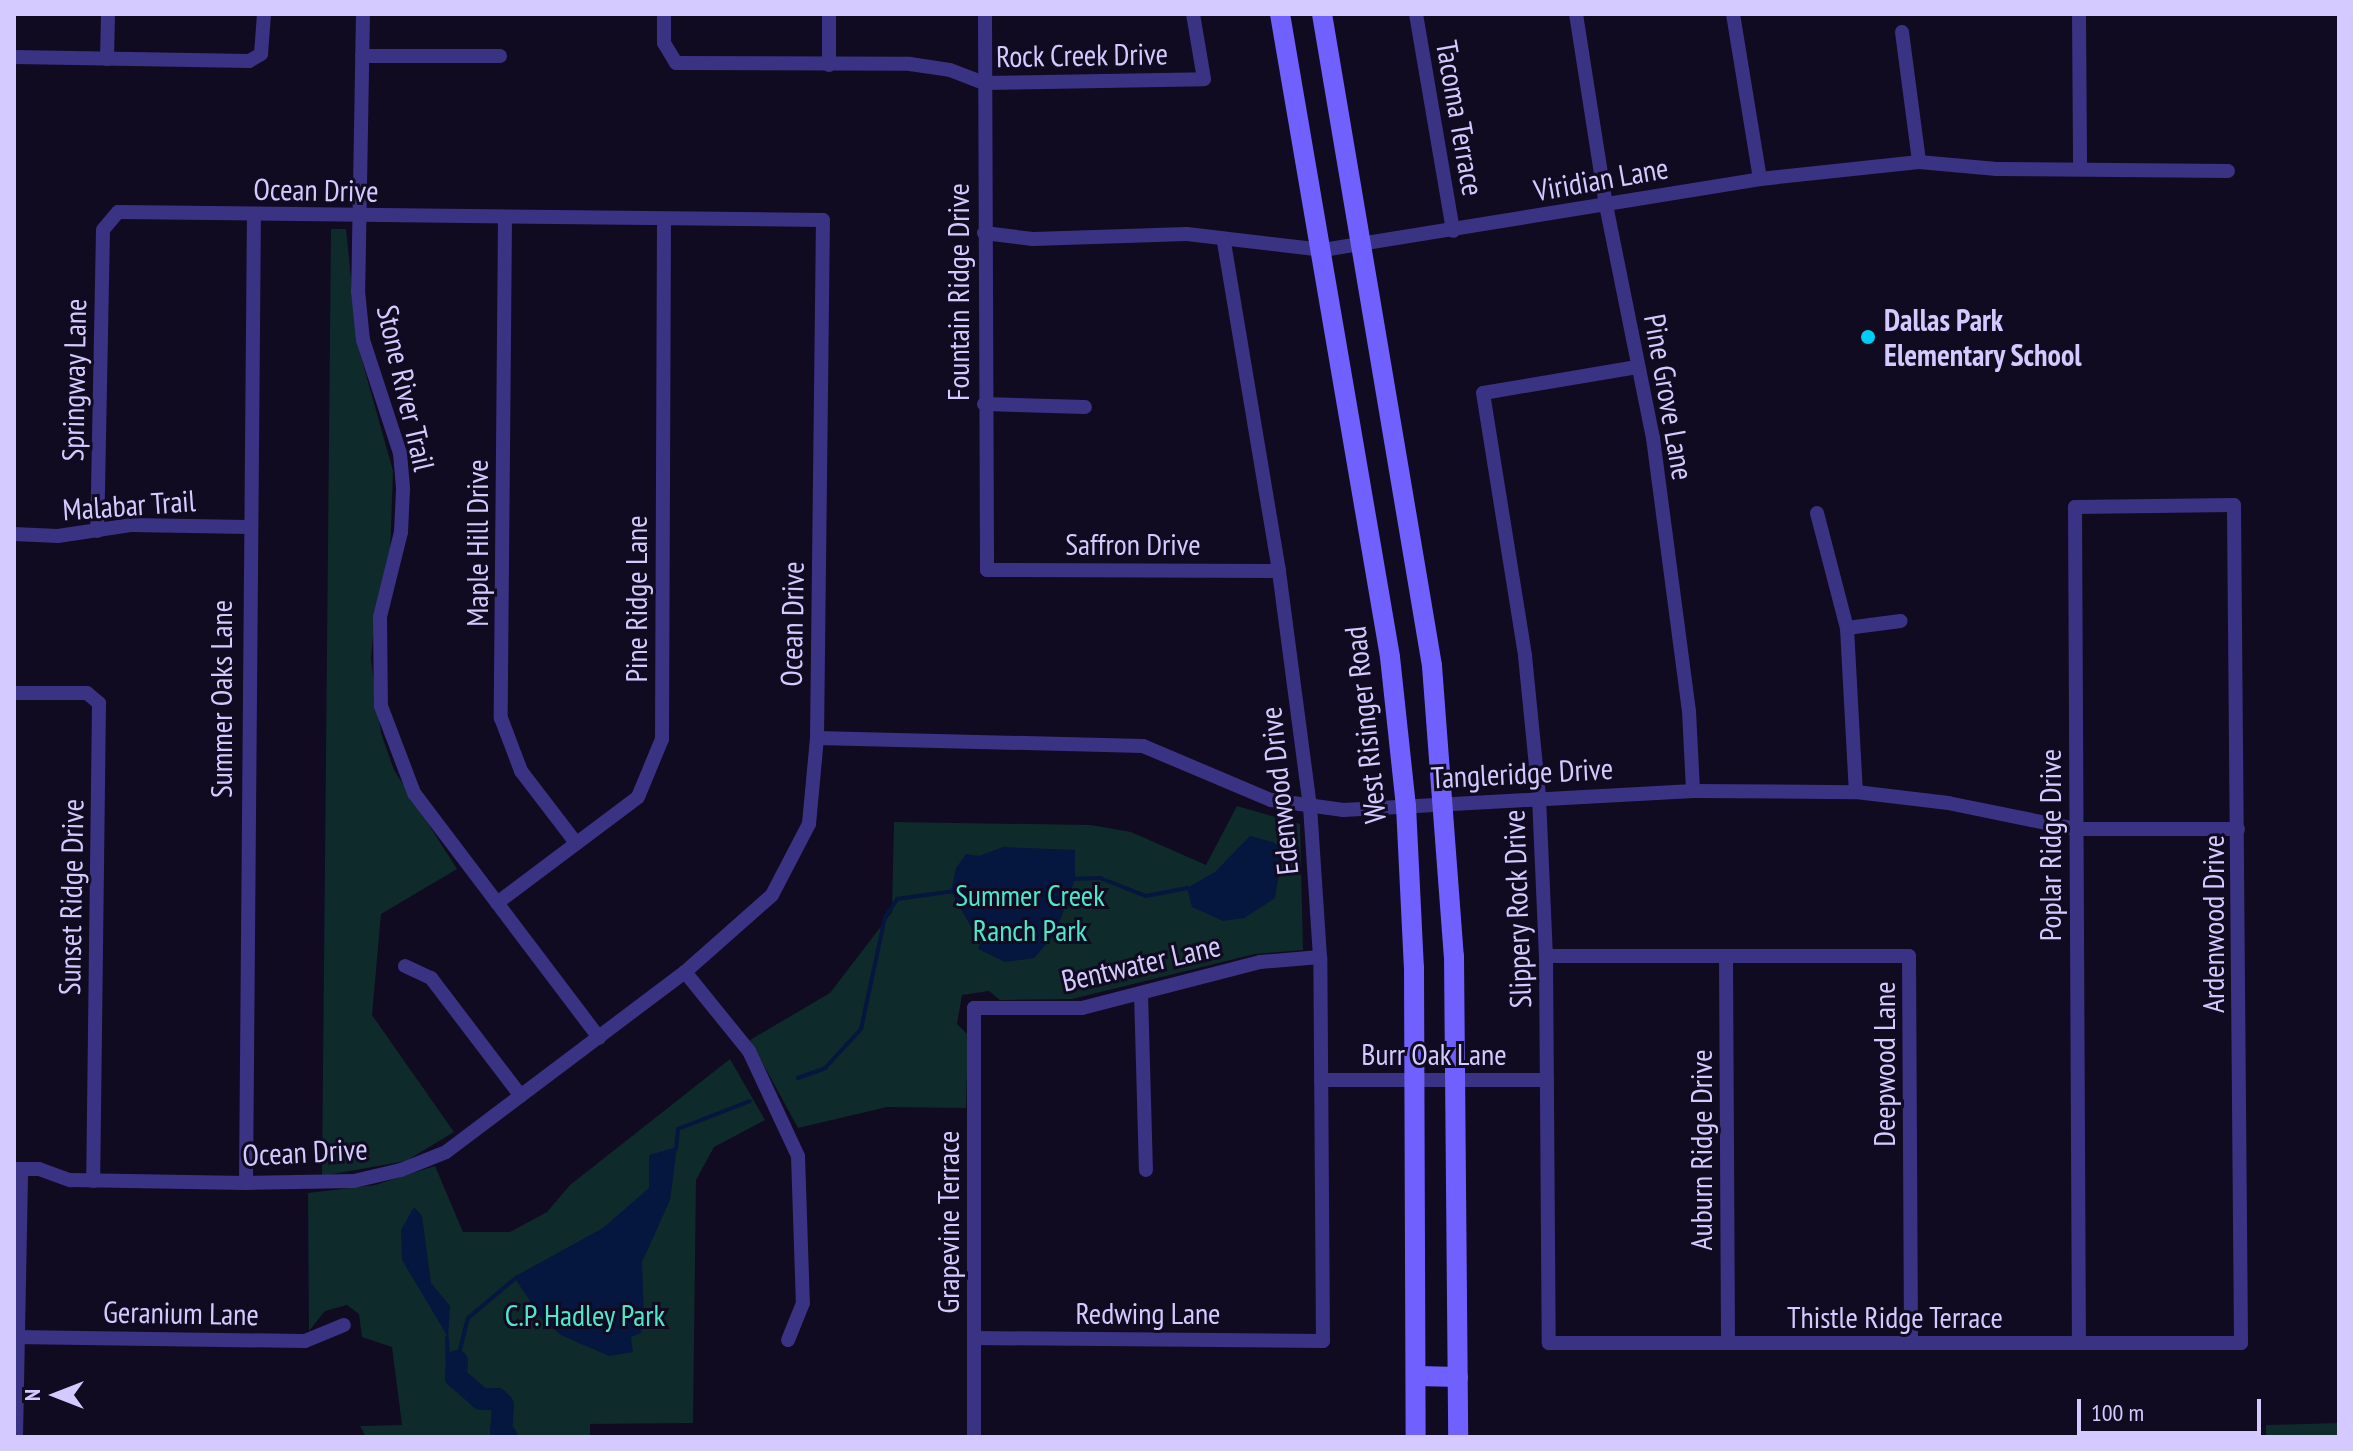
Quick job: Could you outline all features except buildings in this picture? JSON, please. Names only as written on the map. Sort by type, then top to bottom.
[{"type":"main road","name":"West Risinger Road","points":[[1280,14],[1323,250],[1390,657],[1406,806],[1413,1080],[1416,1437]]},
{"type":"main road","points":[[1322,14],[1421,591],[1445,802],[1456,1081],[1458,1437]]},
{"type":"main road","points":[[1417,1376],[1458,1377]]},
{"type":"street","points":[[107,59],[108,14]]},
{"type":"street","points":[[14,57],[249,61],[261,54],[264,14]]},
{"type":"street","name":"Stone River Trail","points":[[363,14],[358,216],[363,340],[400,453],[403,490],[401,532],[380,617],[381,706],[414,793],[599,1038]]},
{"type":"street","name":"Rock Creek Drive","points":[[664,14],[664,43],[676,63],[934,66],[984,83],[1204,79],[1193,14]]},
{"type":"street","points":[[829,14],[829,65]]},
{"type":"street","name":"Fountain Ridge Drive","points":[[985,14],[984,404],[987,570]]},
{"type":"street","name":"Tacoma Terrace","points":[[1416,14],[1453,231]]},
{"type":"street","name":"Pine Grove Lane","points":[[1576,14],[1606,205],[1653,438],[1679,635],[1693,791]]},
{"type":"street","points":[[1733,14],[1760,179]]},
{"type":"street","points":[[2079,14],[2080,169]]},
{"type":"street","points":[[1902,32],[1919,162]]},
{"type":"street","points":[[362,56],[500,56]]},
{"type":"street","name":"Viridian Lane","points":[[984,233],[1033,239],[1187,234],[1224,241],[1323,250],[1760,179],[1919,162],[2228,171]]},
{"type":"street","name":"Ocean Drive","points":[[17,1169],[93,1181],[354,1181],[401,1170],[446,1152],[685,972],[772,895],[809,824],[817,738],[823,220],[505,220],[118,212],[103,230]]},
{"type":"street","name":"Summer Oaks Lane","points":[[246,1183],[248,527],[254,216]]},
{"type":"street","name":"Maple Hill Drive","points":[[505,220],[501,718],[521,771],[576,843]]},
{"type":"street","name":"Pine Ridge Lane","points":[[497,903],[638,797],[662,739],[664,220]]},
{"type":"street","name":"Springway Lane","points":[[97,531],[103,230]]},
{"type":"street","name":"Edenwood Drive","points":[[1224,241],[1279,571],[1310,807],[1320,957],[1323,1341]]},
{"type":"street","name":"Slippery Rock Drive","points":[[1549,1343],[1546,956],[1539,797],[1525,656],[1483,393],[1637,367]]},
{"type":"street","points":[[984,404],[1085,407]]},
{"type":"street","name":"Poplar Ridge Drive","points":[[2079,1343],[2075,507],[2234,505]]},
{"type":"street","name":"Ardenwood Drive","points":[[2234,505],[2241,1343]]},
{"type":"street","points":[[1817,513],[1847,628],[1856,792]]},
{"type":"street","name":"Malabar Trail","points":[[14,534],[97,531],[132,525],[248,527]]},
{"type":"street","name":"Saffron Drive","points":[[987,570],[1279,571]]},
{"type":"street","points":[[1847,628],[1901,621]]},
{"type":"street","name":"Sunset Ridge Drive","points":[[14,693],[87,693],[99,703],[93,1181]]},
{"type":"street","name":"Tangleridge Drive","points":[[817,738],[1143,746],[1230,786],[1310,807],[1406,806],[1693,791],[1856,792],[1948,803],[2076,829],[2238,829]]},
{"type":"street","name":"Deepwood Lane","points":[[1546,956],[1909,956],[1911,1342]]},
{"type":"street","name":"Bentwater Lane","points":[[974,1008],[1082,1008],[1260,962],[1320,957]]},
{"type":"street","name":"Auburn Ridge Drive","points":[[1726,958],[1728,1342]]},
{"type":"street","points":[[405,966],[431,978],[521,1096]]},
{"type":"street","points":[[685,972],[749,1051],[798,1156],[803,1303],[788,1340]]},
{"type":"street","points":[[1141,993],[1146,1170]]},
{"type":"street","name":"Grapevine Terrace","points":[[974,1008],[974,1437]]},
{"type":"street","name":"Burr Oak Lane","points":[[1321,1080],[1547,1080]]},
{"type":"street","points":[[16,1437],[17,1169]]},
{"type":"street","name":"Geranium Lane","points":[[16,1337],[305,1341],[344,1325]]},
{"type":"street","name":"Redwing Lane","points":[[974,1338],[1323,1341]]},
{"type":"street","name":"Thistle Ridge Terrace","points":[[1549,1343],[2241,1343]]},
{"type":"green space","points":[[331,229],[346,229],[358,346],[393,471],[390,555],[375,613],[371,659],[381,733],[394,770],[457,869],[381,914],[372,1015],[454,1132],[406,1161],[322,1176]]},
{"type":"green space","name":"Summer Creek Ranch Park","points":[[1237,806],[1300,824],[1303,950],[1255,954],[1072,999],[1000,1000],[989,991],[962,995],[957,1024],[968,1035],[966,1108],[887,1107],[798,1128],[750,1040],[830,993],[892,912],[894,822],[1091,825],[1131,832],[1206,865]]},
{"type":"green space","name":"C.P. Hadley Park","points":[[730,1059],[765,1120],[714,1147],[696,1180],[693,1423],[590,1424],[590,1437],[366,1437],[360,1426],[402,1425],[392,1347],[362,1337],[359,1314],[347,1305],[325,1311],[309,1331],[308,1193],[375,1185],[435,1166],[463,1232],[510,1232],[547,1212],[570,1185]]},
{"type":"green space","points":[[2339,1423],[2339,1437],[2266,1437],[2266,1425]]},
{"type":"water","points":[[1250,836],[1273,842],[1283,850],[1275,898],[1244,918],[1223,921],[1192,907],[1187,888],[1215,872]]},
{"type":"water","points":[[1003,847],[1075,850],[1075,879],[1055,934],[1034,958],[1005,962],[978,949],[980,943],[951,891],[956,868],[966,854],[979,856]]},
{"type":"water","points":[[677,1147],[670,1200],[642,1262],[644,1319],[641,1333],[631,1337],[633,1352],[609,1356],[561,1335],[542,1319],[514,1277],[603,1228],[649,1188],[649,1155]]},
{"type":"water","points":[[414,1207],[422,1216],[431,1283],[450,1306],[448,1337],[402,1260],[401,1230]]},
{"type":"waterway","points":[[1071,879],[1100,878],[1146,896],[1187,888]]},
{"type":"waterway","points":[[798,1078],[825,1068],[861,1029],[885,917],[897,899],[954,891]]},
{"type":"waterway","points":[[676,1149],[678,1129],[750,1101]]},
{"type":"waterway","points":[[457,1361],[468,1318],[517,1277]]},
{"type":"waterway","points":[[447,1338],[448,1363],[455,1368]]},
{"type":"waterway","points":[[457,1361],[456,1377],[481,1399],[497,1399],[503,1405],[501,1431],[507,1437]]},
{"type":"place","name":"Dallas Park Elementary School","points":[[1868,337]]}]
